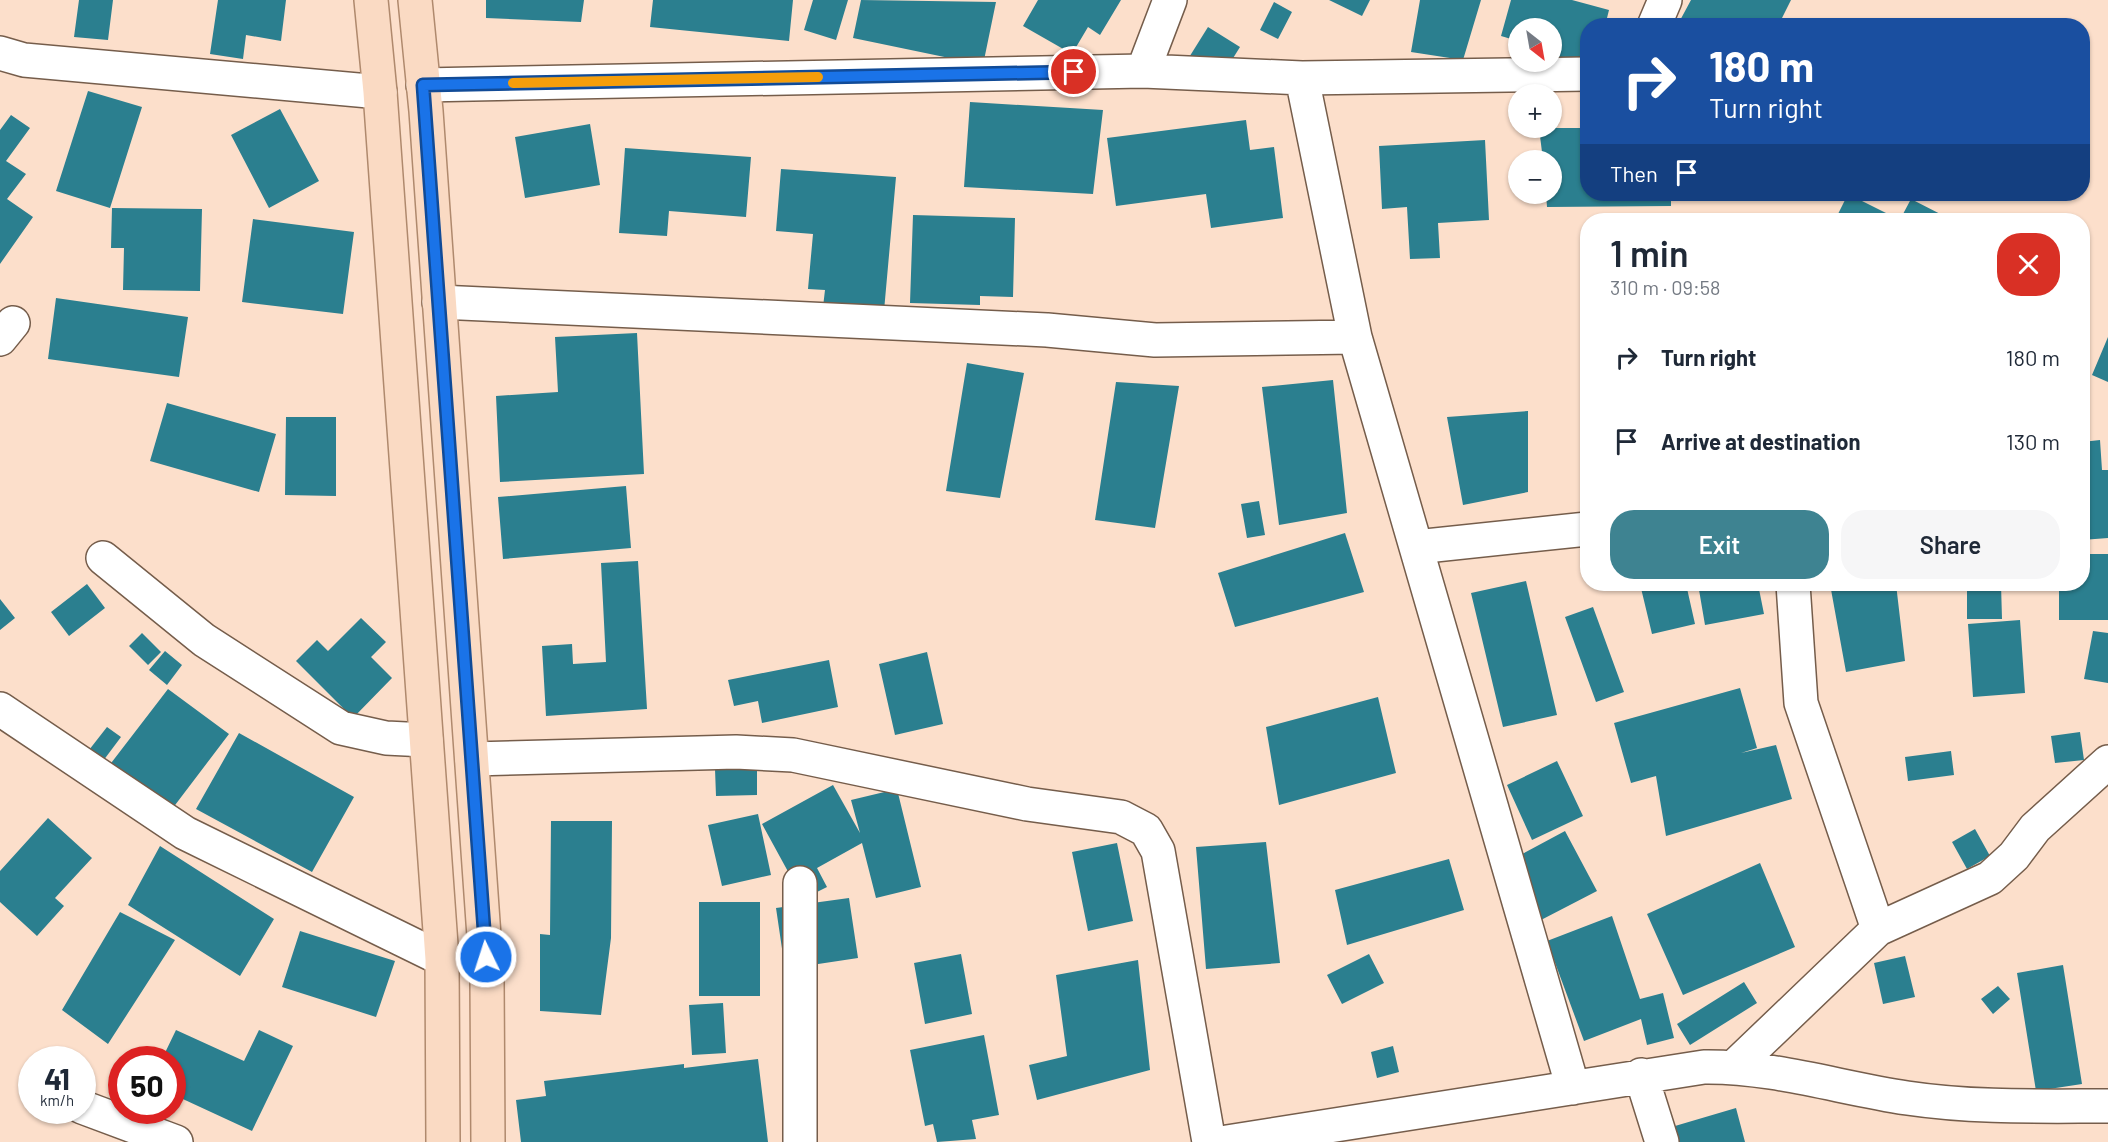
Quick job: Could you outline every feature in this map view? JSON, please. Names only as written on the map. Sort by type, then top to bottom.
[{"type":"main road","points":[[371,0],[380,92],[442,959],[443,1142]]},
{"type":"main road","points":[[415,0],[487,979],[488,1142]]},
{"type":"street","points":[[1143,71],[1170,0]]},
{"type":"street","points":[[1657,18],[1665,0]]},
{"type":"street","points":[[0,53],[24,60],[380,92]]},
{"type":"street","points":[[423,85],[1143,71],[1302,78],[1580,74]]},
{"type":"street","points":[[1302,78],[1355,337],[1574,1088]]},
{"type":"street","points":[[439,302],[1047,330],[1155,340],[1355,337]]},
{"type":"street","points":[[1416,547],[1580,531]]},
{"type":"street","points":[[103,558],[204,640],[341,728],[386,738],[426,740]]},
{"type":"street","points":[[1793,591],[1801,703],[1878,929]]},
{"type":"street","points":[[0,709],[185,833],[442,959]]},
{"type":"street","points":[[472,759],[736,752],[793,755],[1038,806],[1120,817],[1146,830],[1158,850],[1209,1142]]},
{"type":"street","points":[[1735,1066],[1878,929],[1990,878],[2014,856],[2035,828],[2108,762]]},
{"type":"street","points":[[800,883],[800,1142]]},
{"type":"street","points":[[1227,1142],[1574,1088],[1641,1075],[1704,1067],[1735,1066],[1905,1098],[1965,1106],[2108,1106]]},
{"type":"street","points":[[1641,1075],[1662,1142]]},
{"type":"street","points":[[96,1112],[176,1142]]},
{"type":"building","points":[[79,0],[113,0],[108,40],[74,37]]},
{"type":"building","points":[[218,0],[286,0],[281,41],[246,35],[243,59],[210,54]]},
{"type":"building","points":[[486,0],[584,0],[581,22],[486,18]]},
{"type":"building","points":[[653,0],[793,0],[789,41],[650,27]]},
{"type":"building","points":[[813,0],[848,0],[836,40],[804,30]]},
{"type":"building","points":[[861,0],[996,2],[983,65],[853,38]]},
{"type":"building","points":[[1038,0],[1121,0],[1100,35],[1088,27],[1072,54],[1023,26]]},
{"type":"building","points":[[1329,0],[1370,0],[1362,16]]},
{"type":"building","points":[[1420,0],[1481,0],[1463,60],[1411,52]]},
{"type":"building","points":[[1511,0],[1572,0],[1609,10],[1607,18],[1580,18],[1580,77],[1562,68],[1562,18],[1508,18],[1508,38],[1501,36]]},
{"type":"building","points":[[1691,0],[1791,0],[1782,18],[1681,18]]},
{"type":"building","points":[[1274,2],[1292,12],[1278,39],[1260,30]]},
{"type":"building","points":[[1208,27],[1240,47],[1220,79],[1188,59]]},
{"type":"building","points":[[88,91],[142,107],[110,208],[56,191]]},
{"type":"building","points":[[970,102],[1103,110],[1093,194],[964,187]]},
{"type":"building","points":[[280,109],[319,181],[269,208],[231,135]]},
{"type":"building","points":[[11,115],[30,128],[6,161],[26,174],[7,199],[33,217],[0,264],[0,130]]},
{"type":"building","points":[[1246,120],[1250,150],[1274,147],[1283,218],[1211,228],[1206,194],[1116,206],[1107,138]]},
{"type":"building","points":[[590,124],[600,185],[525,198],[515,137]]},
{"type":"building","points":[[1562,128],[1580,128],[1580,201],[1671,201],[1671,206],[1547,207],[1547,204],[1562,204],[1562,150],[1542,150],[1540,138],[1562,138]]},
{"type":"building","points":[[1485,140],[1489,220],[1438,223],[1440,258],[1410,259],[1407,207],[1382,209],[1379,146]]},
{"type":"building","points":[[625,148],[751,157],[746,217],[669,211],[667,236],[619,233]]},
{"type":"building","points":[[781,169],[896,177],[884,311],[823,307],[825,290],[808,289],[813,234],[776,231]]},
{"type":"building","points":[[1844,201],[1862,201],[1886,213],[1838,213]]},
{"type":"building","points":[[1910,201],[1915,201],[1938,213],[1904,213]]},
{"type":"building","points":[[112,208],[202,209],[200,291],[123,290],[124,248],[111,248]]},
{"type":"building","points":[[913,215],[1015,218],[1013,297],[980,296],[980,305],[910,303]]},
{"type":"building","points":[[253,219],[354,232],[343,314],[242,302]]},
{"type":"building","points":[[56,298],[188,317],[179,377],[48,359]]},
{"type":"building","points":[[637,333],[644,474],[500,482],[496,396],[558,392],[555,337]]},
{"type":"building","points":[[2108,337],[2108,382],[2092,375]]},
{"type":"building","points":[[967,363],[1024,373],[1000,498],[946,491]]},
{"type":"building","points":[[1333,380],[1347,513],[1279,525],[1262,387]]},
{"type":"building","points":[[1116,382],[1179,386],[1155,528],[1095,520]]},
{"type":"building","points":[[167,403],[276,434],[259,492],[150,461]]},
{"type":"building","points":[[1528,411],[1528,492],[1463,505],[1447,417]]},
{"type":"building","points":[[286,417],[336,417],[336,496],[285,495]]},
{"type":"building","points":[[2100,440],[2102,470],[2108,470],[2108,538],[2090,539],[2090,441]]},
{"type":"building","points":[[626,486],[631,548],[503,559],[498,497]]},
{"type":"building","points":[[1259,501],[1265,535],[1247,538],[1241,504]]},
{"type":"building","points":[[1345,533],[1364,592],[1235,627],[1218,573]]},
{"type":"building","points":[[2090,554],[2108,554],[2108,620],[2059,620],[2059,591],[2090,591]]},
{"type":"building","points":[[638,561],[647,709],[546,716],[542,646],[572,644],[573,664],[606,662],[601,563]]},
{"type":"building","points":[[1526,581],[1557,715],[1503,727],[1471,593]]},
{"type":"building","points":[[87,584],[105,608],[69,636],[51,612]]},
{"type":"building","points":[[1642,591],[1688,591],[1695,624],[1652,634]]},
{"type":"building","points":[[1699,591],[1759,591],[1764,614],[1705,625]]},
{"type":"building","points":[[1831,591],[1897,591],[1905,661],[1846,672]]},
{"type":"building","points":[[1967,591],[2001,591],[2002,619],[1967,619]]},
{"type":"building","points":[[0,599],[15,618],[0,630]]},
{"type":"building","points":[[1593,607],[1624,692],[1596,702],[1565,617]]},
{"type":"building","points":[[361,618],[386,642],[371,657],[392,678],[353,718],[296,661],[317,640],[328,651]]},
{"type":"building","points":[[2020,620],[2025,693],[1973,697],[1968,624]]},
{"type":"building","points":[[2093,631],[2108,633],[2108,683],[2084,679]]},
{"type":"building","points":[[142,633],[161,652],[148,665],[129,646]]},
{"type":"building","points":[[165,651],[182,665],[167,685],[149,670]]},
{"type":"building","points":[[927,652],[943,724],[895,735],[879,664]]},
{"type":"building","points":[[829,660],[838,707],[762,723],[758,701],[734,706],[728,680]]},
{"type":"building","points":[[1740,688],[1757,748],[1741,753],[1776,745],[1792,799],[1666,836],[1656,776],[1631,783],[1614,723]]},
{"type":"building","points":[[168,689],[229,734],[166,817],[105,771]]},
{"type":"building","points":[[1378,697],[1396,773],[1279,805],[1266,727]]},
{"type":"building","points":[[107,727],[121,737],[97,769],[82,759]]},
{"type":"building","points":[[2080,732],[2084,760],[2055,763],[2051,736]]},
{"type":"building","points":[[239,733],[354,797],[312,872],[196,809]]},
{"type":"building","points":[[1951,751],[1954,775],[1908,781],[1905,757]]},
{"type":"building","points":[[1557,761],[1583,816],[1532,840],[1507,785]]},
{"type":"building","points":[[757,768],[757,795],[716,796],[715,769]]},
{"type":"building","points":[[833,785],[860,833],[851,800],[897,789],[921,887],[876,898],[862,843],[817,868],[827,887],[803,899],[762,824]]},
{"type":"building","points":[[758,814],[771,875],[722,886],[708,825]]},
{"type":"building","points":[[48,818],[92,858],[55,898],[64,906],[37,936],[0,902],[0,871]]},
{"type":"building","points":[[551,821],[612,821],[611,938],[601,1015],[540,1011],[540,934],[550,935]]},
{"type":"building","points":[[1975,829],[1990,856],[1967,869],[1952,842]]},
{"type":"building","points":[[1565,831],[1597,891],[1541,920],[1509,861]]},
{"type":"building","points":[[1266,842],[1280,963],[1206,969],[1196,847]]},
{"type":"building","points":[[1117,843],[1133,921],[1088,931],[1072,852]]},
{"type":"building","points":[[160,846],[274,919],[240,976],[128,905]]},
{"type":"building","points":[[1449,859],[1464,910],[1347,945],[1335,890]]},
{"type":"building","points":[[1760,863],[1795,947],[1683,995],[1647,914]]},
{"type":"building","points":[[849,898],[858,958],[785,969],[776,908]]},
{"type":"building","points":[[699,902],[760,902],[760,996],[699,996]]},
{"type":"building","points":[[120,912],[175,940],[108,1044],[62,1010]]},
{"type":"building","points":[[1612,916],[1640,999],[1663,993],[1674,1038],[1647,1045],[1641,1019],[1584,1041],[1547,941]]},
{"type":"building","points":[[300,931],[395,961],[376,1017],[282,987]]},
{"type":"building","points":[[961,954],[972,1014],[925,1024],[914,963]]},
{"type":"building","points":[[1369,954],[1384,983],[1342,1004],[1327,975]]},
{"type":"building","points":[[1905,956],[1915,997],[1883,1004],[1874,963]]},
{"type":"building","points":[[1138,960],[1150,1070],[1037,1100],[1029,1065],[1067,1056],[1056,975]]},
{"type":"building","points":[[2063,965],[2082,1084],[2036,1091],[2017,973]]},
{"type":"building","points":[[1744,982],[1757,1003],[1690,1045],[1677,1024]]},
{"type":"building","points":[[1998,986],[2010,999],[1993,1014],[1981,999]]},
{"type":"building","points":[[723,1003],[726,1053],[692,1055],[689,1005]]},
{"type":"building","points":[[176,1030],[244,1061],[259,1030],[293,1046],[252,1131],[186,1100],[186,1046],[168,1046]]},
{"type":"building","points":[[984,1035],[999,1115],[972,1120],[976,1139],[937,1142],[933,1124],[925,1126],[910,1050]]},
{"type":"building","points":[[1393,1046],[1399,1072],[1377,1078],[1371,1052]]},
{"type":"building","points":[[758,1059],[768,1142],[521,1142],[516,1100],[546,1096],[544,1081],[684,1064],[684,1068]]},
{"type":"building","points":[[1736,1108],[1745,1142],[1679,1142],[1675,1126]]},
{"type":"slow traffic","points":[[513,83],[818,77]]},
{"type":"route","points":[[486,957],[423,85],[1074,72]]}]
